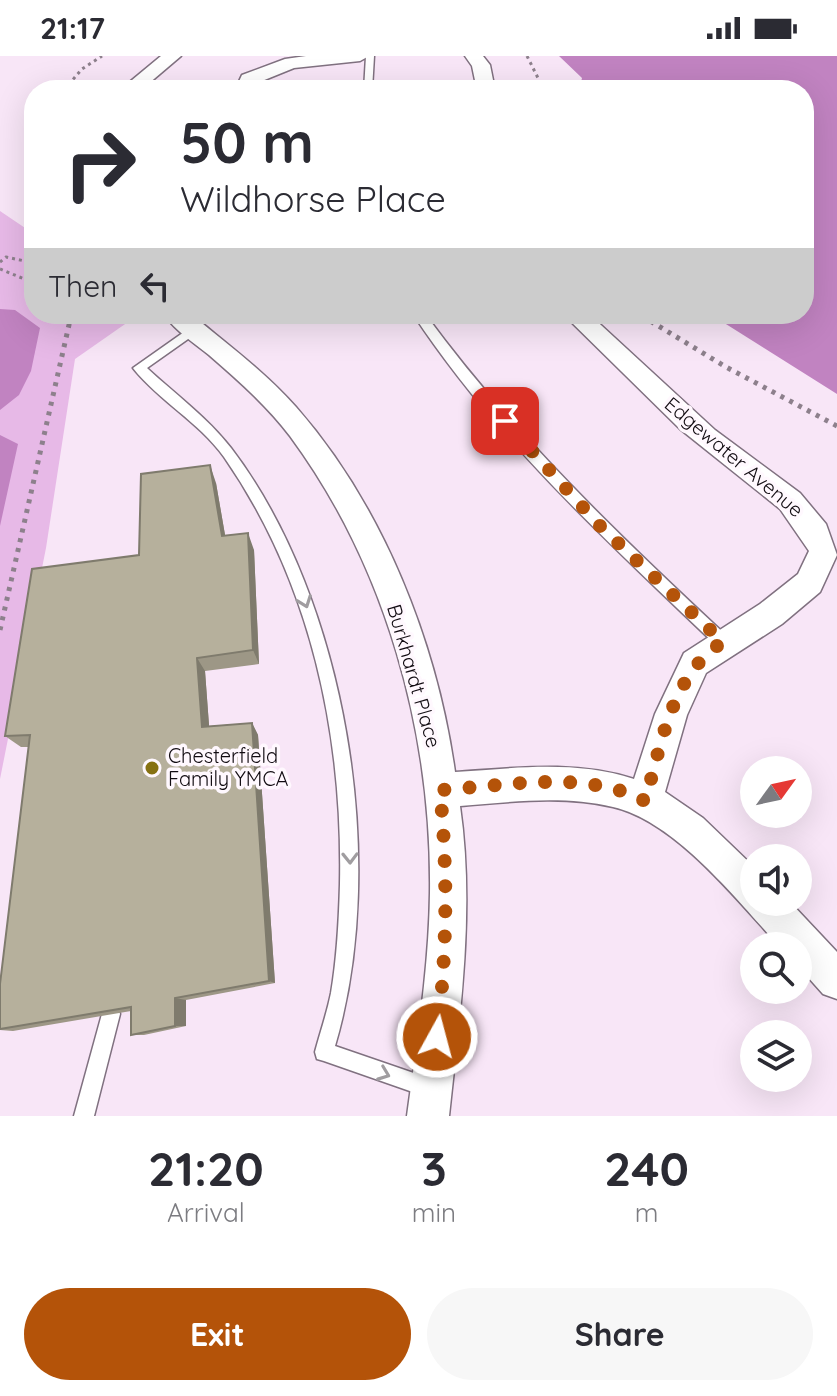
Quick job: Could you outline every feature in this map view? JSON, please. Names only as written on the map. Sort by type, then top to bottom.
[{"type":"street","points":[[137,80],[172,56]]},
{"type":"street","points":[[249,80],[291,63],[360,56]]},
{"type":"street","points":[[474,56],[481,65],[484,80]]},
{"type":"street","name":"Burkhardt Place","points":[[198,324],[298,428],[347,498],[386,582],[416,668],[436,750],[446,849],[447,959],[429,1102]]},
{"type":"street","name":"Edgewater Avenue","points":[[586,324],[706,436],[801,510],[817,532],[824,551],[809,583],[771,614],[723,642],[695,663],[671,714],[645,801]]},
{"type":"street","points":[[440,790],[569,782],[629,792],[669,813],[740,879]]},
{"type":"street","points":[[777,916],[837,980]]},
{"type":"lane","points":[[369,80],[370,56]]},
{"type":"lane","points":[[187,324],[139,368],[226,451],[276,530],[307,604],[339,736],[348,812],[350,867],[340,989],[324,1052],[429,1102]]},
{"type":"lane","points":[[427,324],[487,400],[598,524],[723,642]]},
{"type":"lane","points":[[84,1116],[111,1014]]},
{"type":"path","points":[[73,80],[82,69],[102,56]]},
{"type":"path","points":[[527,56],[539,80]]},
{"type":"path","points":[[0,262],[6,257],[24,261]]},
{"type":"path","points":[[0,269],[24,279]]},
{"type":"path","points":[[0,630],[69,324]]},
{"type":"path","points":[[655,324],[726,367],[837,426]]},
{"type":"shaded area","points":[[559,56],[837,56],[837,394],[726,324],[814,324],[814,80],[582,78]]},
{"type":"shaded area","points":[[0,211],[24,227],[24,324],[125,324],[75,359],[46,548],[0,779]]},
{"type":"shaded area","points":[[0,309],[15,310],[24,316],[24,324],[34,324],[40,328],[31,371],[19,395],[0,410]]},
{"type":"shaded area","points":[[0,435],[18,444],[0,526]]},
{"type":"building","name":"Chesterfield Family YMCA","points":[[210,465],[222,536],[248,533],[253,650],[197,658],[202,727],[252,723],[269,981],[175,998],[175,1026],[131,1035],[131,1007],[0,1029],[0,984],[30,735],[5,736],[32,569],[139,555],[141,474]]},
{"type":"place","name":"Chesterfield Family YMCA","points":[[152,768]]},
{"type":"route","points":[[437,1037],[447,959],[446,849],[440,790],[569,782],[629,792],[645,801],[671,714],[695,663],[723,642],[598,524],[505,421]]}]
